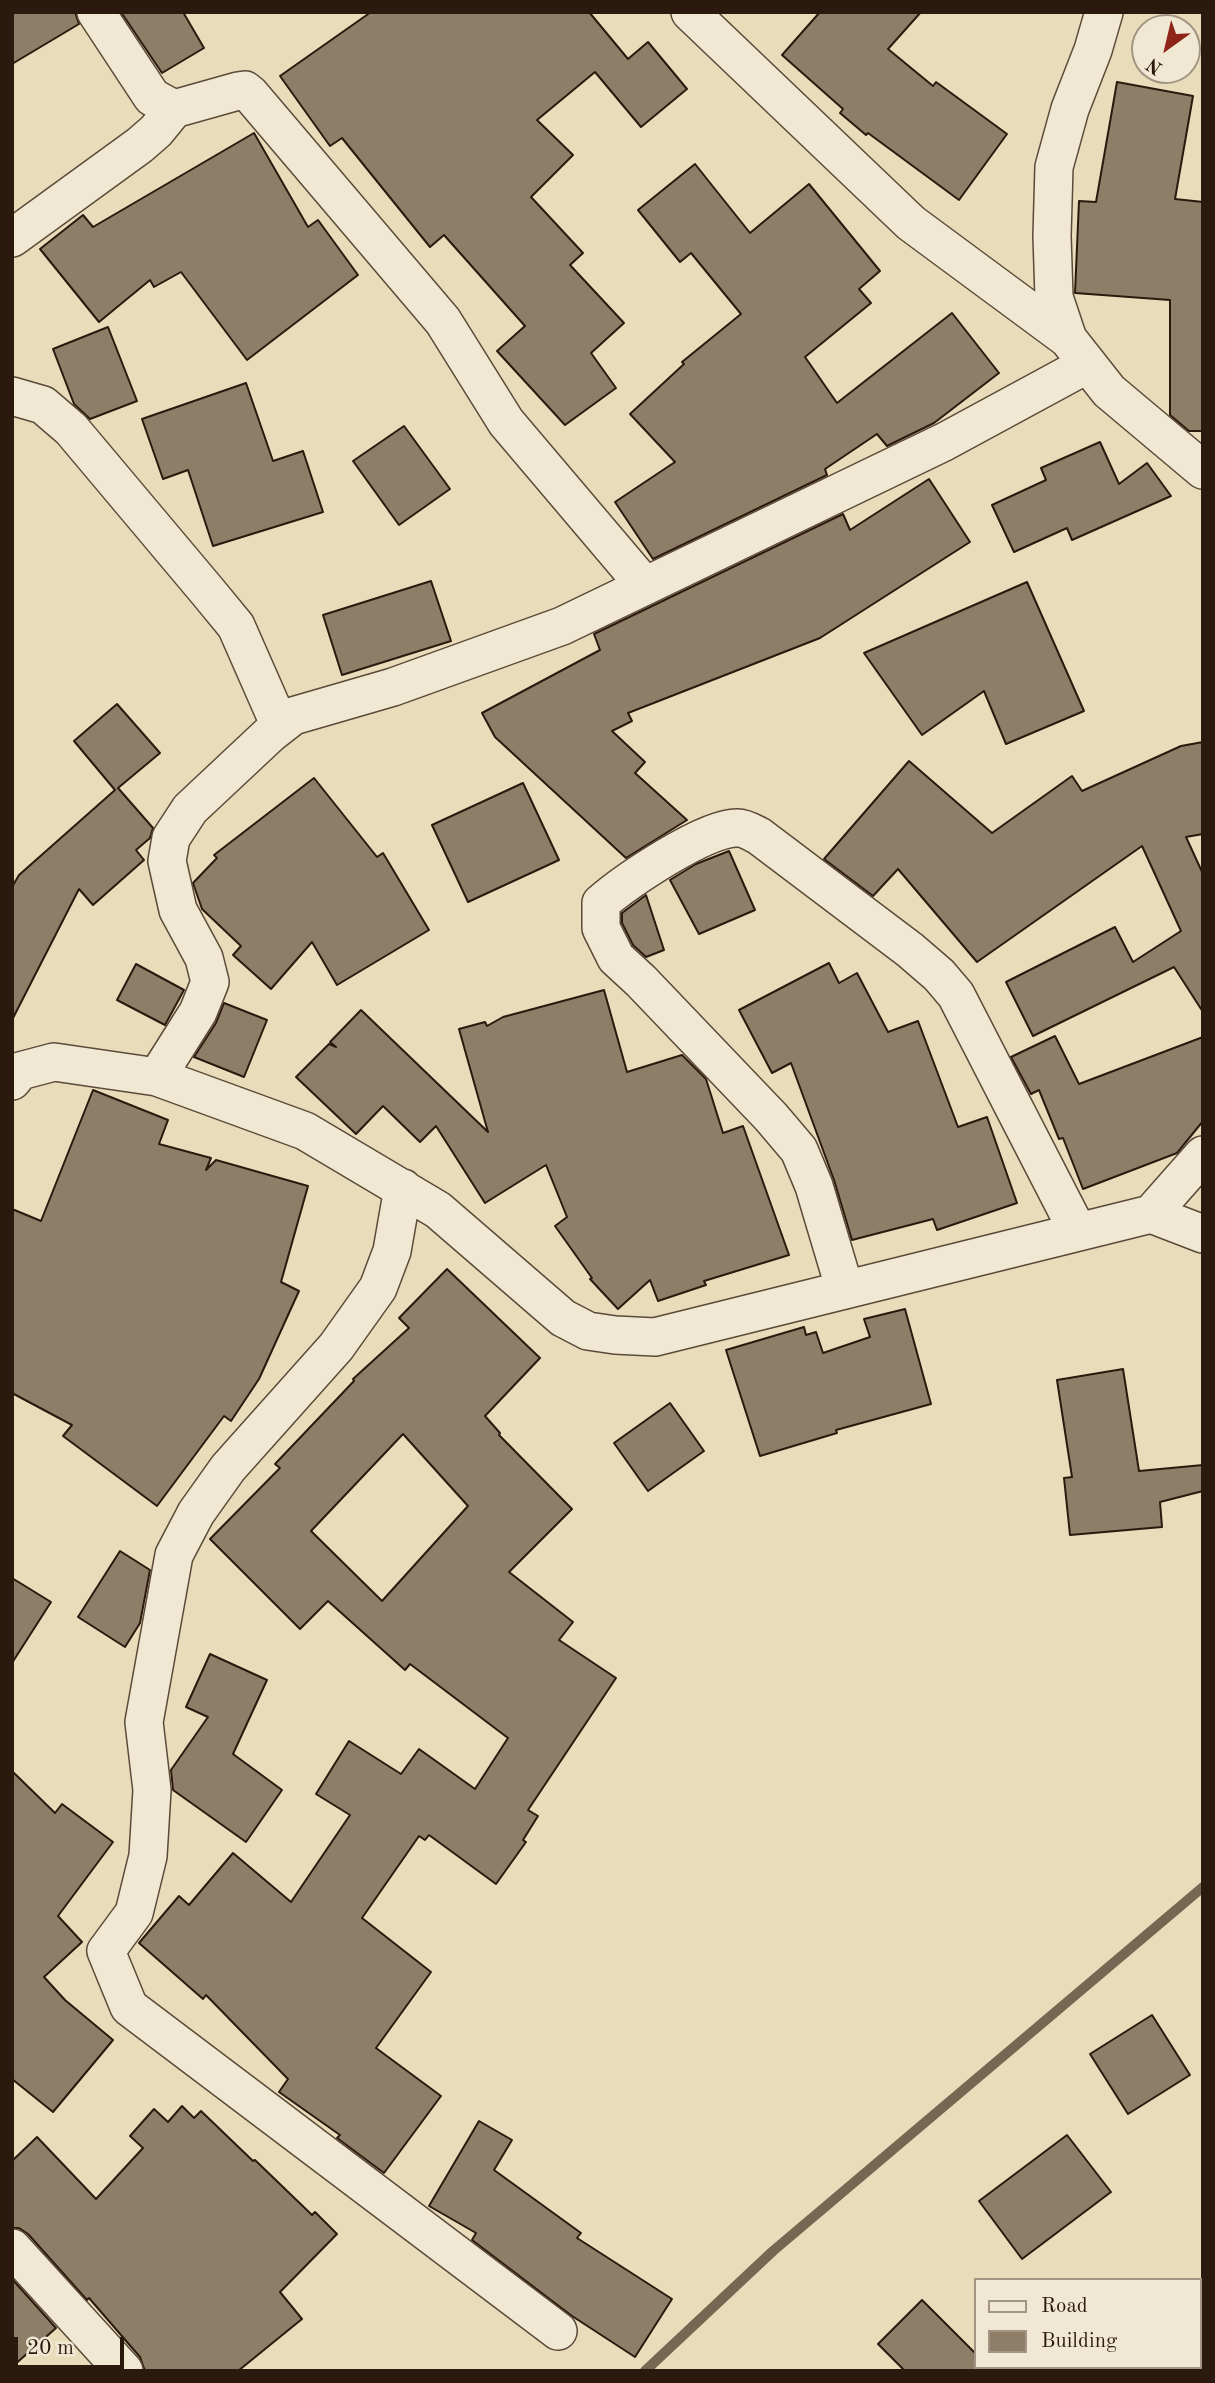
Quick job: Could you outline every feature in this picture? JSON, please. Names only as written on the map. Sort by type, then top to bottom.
[{"type":"street","points":[[96,12],[152,97],[174,109]]},
{"type":"street","points":[[690,12],[911,223],[1078,351]]},
{"type":"street","points":[[1104,12],[1070,109],[1054,167],[1054,297],[1078,351],[1109,391],[1203,470]]},
{"type":"street","points":[[12,238],[140,145],[174,109],[245,90],[443,321],[506,422],[645,586]]},
{"type":"street","points":[[157,1077],[198,1013],[209,982],[204,958],[178,910],[167,861],[171,838],[190,809],[280,726],[293,716],[393,687],[562,626],[944,442],[1078,351]]},
{"type":"street","points":[[12,396],[43,405],[71,429],[236,626],[280,726]]},
{"type":"street","points":[[845,1290],[814,1186],[799,1150],[771,1117],[616,958],[601,928],[601,903],[624,883],[713,832],[740,827],[759,836],[939,975],[956,995],[1078,1232]]},
{"type":"street","points":[[12,1081],[20,1072],[54,1062],[157,1077],[305,1131],[438,1210],[564,1318],[588,1331],[615,1335],[654,1337],[1151,1214],[1203,1155]]},
{"type":"street","points":[[403,1188],[392,1251],[378,1288],[336,1348],[228,1468],[196,1513],[174,1555],[144,1721],[152,1790],[148,1856],[134,1913],[106,1951],[129,2007],[558,2331]]},
{"type":"street","points":[[1151,1214],[1203,1234]]},
{"type":"street","points":[[12,2248],[124,2371]]},
{"type":"building","points":[[12,12],[75,12],[79,24],[12,64]]},
{"type":"building","points":[[121,12],[183,12],[204,48],[162,73]]},
{"type":"building","points":[[371,12],[589,12],[628,59],[648,42],[687,89],[641,127],[595,72],[537,120],[573,155],[531,197],[583,253],[570,265],[624,323],[591,353],[616,388],[565,425],[497,351],[525,326],[444,235],[430,247],[342,138],[330,146],[280,76]]},
{"type":"building","points":[[820,12],[921,12],[888,49],[933,86],[936,82],[1007,134],[959,200],[868,133],[866,135],[840,113],[843,109],[782,55]]},
{"type":"building","points":[[1117,82],[1193,96],[1175,199],[1203,202],[1203,431],[1189,431],[1170,415],[1170,300],[1075,293],[1079,201],[1096,202]]},
{"type":"building","points":[[254,133],[308,227],[318,220],[358,275],[247,360],[181,272],[154,287],[150,280],[99,322],[40,249],[83,215],[93,227]]},
{"type":"building","points":[[695,164],[750,233],[809,184],[880,271],[859,289],[871,303],[805,357],[837,403],[952,313],[999,373],[934,423],[887,446],[877,434],[825,469],[827,475],[653,559],[615,502],[675,462],[630,414],[684,364],[682,362],[741,314],[691,253],[680,262],[638,210]]},
{"type":"building","points":[[108,327],[137,401],[90,419],[74,404],[53,349]]},
{"type":"building","points":[[246,383],[273,461],[303,451],[323,512],[213,546],[188,470],[163,479],[142,419]]},
{"type":"building","points":[[404,426],[450,489],[399,525],[353,461]]},
{"type":"building","points":[[1100,442],[1119,484],[1147,463],[1171,496],[1072,540],[1067,528],[1014,552],[992,505],[1046,480],[1041,468]]},
{"type":"building","points":[[929,479],[970,542],[820,638],[628,713],[632,721],[612,731],[645,762],[635,773],[687,820],[626,858],[495,737],[482,713],[600,650],[594,634],[843,514],[850,530]]},
{"type":"building","points":[[431,581],[451,641],[342,675],[323,615]]},
{"type":"building","points":[[1027,582],[1084,711],[1006,744],[984,691],[922,735],[864,653]]},
{"type":"building","points":[[117,704],[160,753],[118,788],[153,828],[150,838],[136,850],[144,860],[93,905],[79,889],[12,1020],[12,887],[19,875],[115,790],[74,741]]},
{"type":"building","points":[[1203,742],[1203,834],[1186,837],[1203,874],[1203,1012],[1174,967],[1033,1036],[1006,982],[1115,927],[1133,962],[1181,931],[1142,846],[977,962],[898,869],[873,896],[824,859],[909,761],[992,833],[1072,776],[1082,791],[1181,746]]},
{"type":"building","points":[[314,778],[377,857],[383,853],[429,930],[337,985],[312,942],[271,989],[233,955],[241,946],[202,909],[193,883],[217,858],[214,855]]},
{"type":"building","points":[[523,783],[559,860],[468,902],[432,825]]},
{"type":"building","points":[[729,851],[755,910],[699,934],[670,880],[696,864]]},
{"type":"building","points":[[646,895],[664,950],[646,957],[633,945],[622,923],[622,913]]},
{"type":"building","points":[[829,963],[839,983],[857,973],[888,1032],[918,1021],[958,1127],[987,1117],[1017,1203],[937,1230],[933,1219],[852,1240],[834,1180],[791,1063],[772,1073],[739,1010]]},
{"type":"building","points":[[136,964],[184,990],[165,1025],[117,1000]]},
{"type":"building","points":[[604,990],[627,1072],[682,1055],[706,1079],[723,1133],[743,1126],[789,1255],[704,1281],[706,1285],[658,1301],[650,1280],[618,1309],[590,1279],[592,1278],[555,1226],[567,1217],[546,1165],[485,1203],[436,1126],[420,1142],[383,1106],[356,1134],[296,1077],[329,1044],[336,1047],[330,1042],[361,1010],[488,1132],[459,1029],[485,1022],[487,1026],[503,1017]]},
{"type":"building","points":[[224,1003],[267,1020],[244,1077],[194,1057],[216,1023]]},
{"type":"building","points":[[1055,1036],[1079,1084],[1203,1037],[1203,1121],[1177,1153],[1083,1189],[1063,1138],[1059,1139],[1039,1090],[1031,1094],[1011,1057]]},
{"type":"building","points":[[93,1090],[168,1120],[159,1144],[211,1158],[206,1170],[216,1160],[308,1186],[281,1282],[299,1291],[259,1379],[231,1421],[224,1416],[157,1506],[63,1436],[72,1425],[12,1393],[12,1209],[41,1221]]},
{"type":"building","points":[[447,1269],[540,1358],[485,1416],[499,1435],[572,1509],[509,1572],[573,1622],[559,1640],[616,1678],[528,1810],[538,1816],[523,1840],[526,1842],[496,1884],[429,1835],[425,1840],[419,1836],[362,1918],[431,1972],[376,2048],[441,2096],[384,2173],[337,2138],[340,2135],[279,2092],[288,2079],[206,1995],[203,1999],[139,1943],[179,1896],[189,1905],[233,1853],[291,1902],[350,1815],[316,1794],[349,1741],[401,1774],[419,1749],[475,1789],[508,1738],[410,1664],[405,1670],[328,1601],[300,1629],[210,1539],[280,1468],[275,1464],[353,1379],[409,1328],[399,1318]],"holes":[[[403,1434],[468,1506],[382,1601],[311,1531]]]},
{"type":"building","points":[[905,1309],[931,1404],[836,1430],[837,1433],[760,1456],[726,1350],[804,1327],[806,1335],[816,1332],[823,1353],[870,1337],[864,1319]]},
{"type":"building","points":[[1123,1369],[1139,1471],[1203,1465],[1203,1491],[1160,1502],[1162,1527],[1070,1535],[1064,1478],[1072,1477],[1057,1380]]},
{"type":"building","points":[[670,1403],[704,1451],[648,1491],[614,1443]]},
{"type":"building","points":[[120,1551],[150,1570],[140,1623],[125,1647],[78,1617]]},
{"type":"building","points":[[12,1578],[51,1602],[12,1663]]},
{"type":"building","points":[[210,1654],[267,1680],[233,1754],[282,1790],[246,1842],[173,1790],[171,1770],[208,1717],[186,1707]]},
{"type":"building","points":[[12,1771],[55,1813],[62,1804],[113,1842],[58,1916],[82,1942],[44,1977],[65,2000],[113,2040],[53,2112],[12,2079]]},
{"type":"building","points":[[1152,2015],[1190,2075],[1128,2114],[1090,2054]]},
{"type":"building","points":[[182,2106],[194,2118],[201,2111],[312,2215],[315,2212],[337,2234],[280,2292],[302,2319],[238,2371],[145,2371],[140,2357],[89,2298],[87,2300],[28,2234],[19,2228],[12,2228],[12,2161],[37,2137],[96,2199],[143,2148],[130,2136],[154,2109],[168,2122]]},
{"type":"building","points":[[479,2121],[512,2140],[494,2170],[581,2233],[577,2238],[672,2299],[635,2357],[572,2316],[472,2240],[476,2233],[429,2206]]},
{"type":"building","points":[[1067,2135],[1111,2192],[1022,2259],[979,2201]]},
{"type":"building","points":[[12,2279],[56,2328],[12,2367]]},
{"type":"building","points":[[922,2300],[974,2352],[974,2369],[993,2371],[905,2371],[878,2344]]},
{"type":"waterway","points":[[645,2371],[773,2251],[1203,1887]]}]
